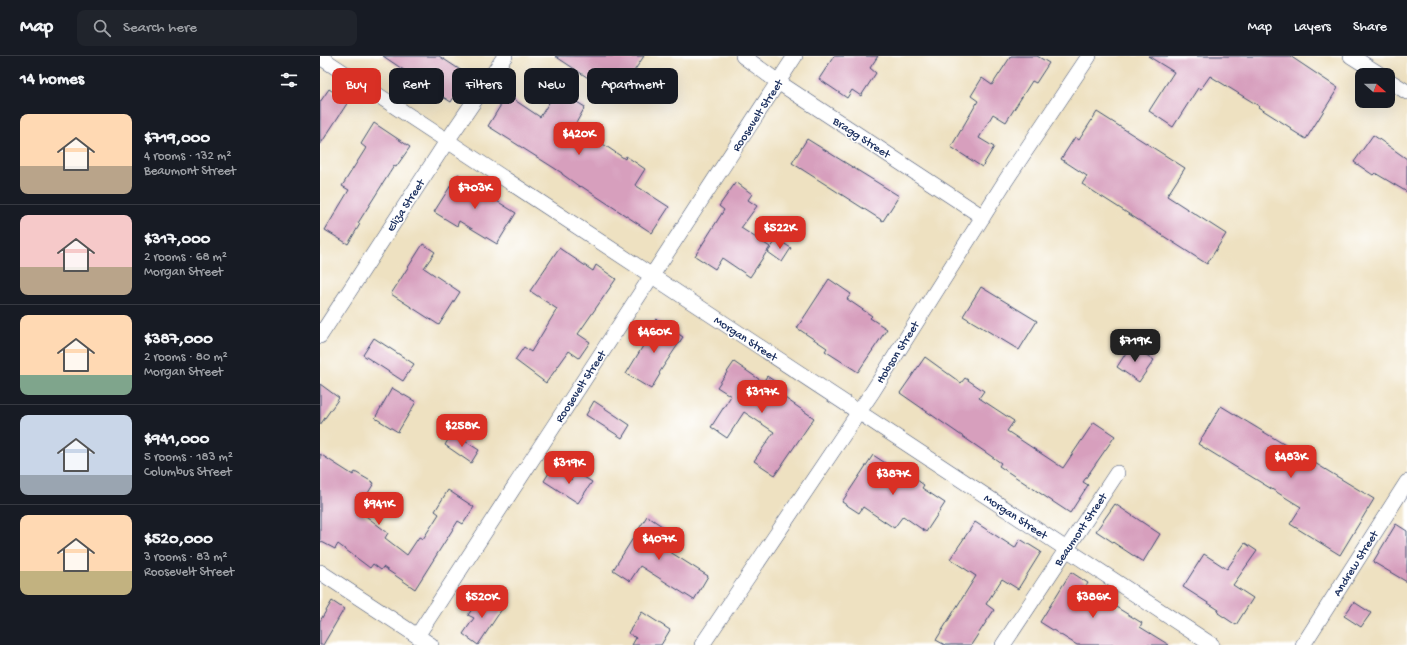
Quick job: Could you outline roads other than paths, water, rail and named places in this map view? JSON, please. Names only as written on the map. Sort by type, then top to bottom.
[{"type":"street","name":"Eliza Street","points":[[320,336],[447,141],[505,56]]},
{"type":"street","name":"Bragg Street","points":[[743,56],[778,82],[983,217]]},
{"type":"street","name":"Roosevelt Street","points":[[417,636],[795,56]]},
{"type":"street","name":"Hobson Street","points":[[702,645],[858,412],[983,217],[1089,56]]},
{"type":"street","points":[[1351,56],[1370,68]]},
{"type":"street","name":"Morgan Street","points":[[320,57],[1212,645]]},
{"type":"street","points":[[1395,84],[1407,92]]},
{"type":"street","name":"Beaumont Street","points":[[1003,645],[1118,473]]},
{"type":"street","name":"Andrew Street","points":[[1303,645],[1407,482]]},
{"type":"street","points":[[320,572],[431,645]]}]
